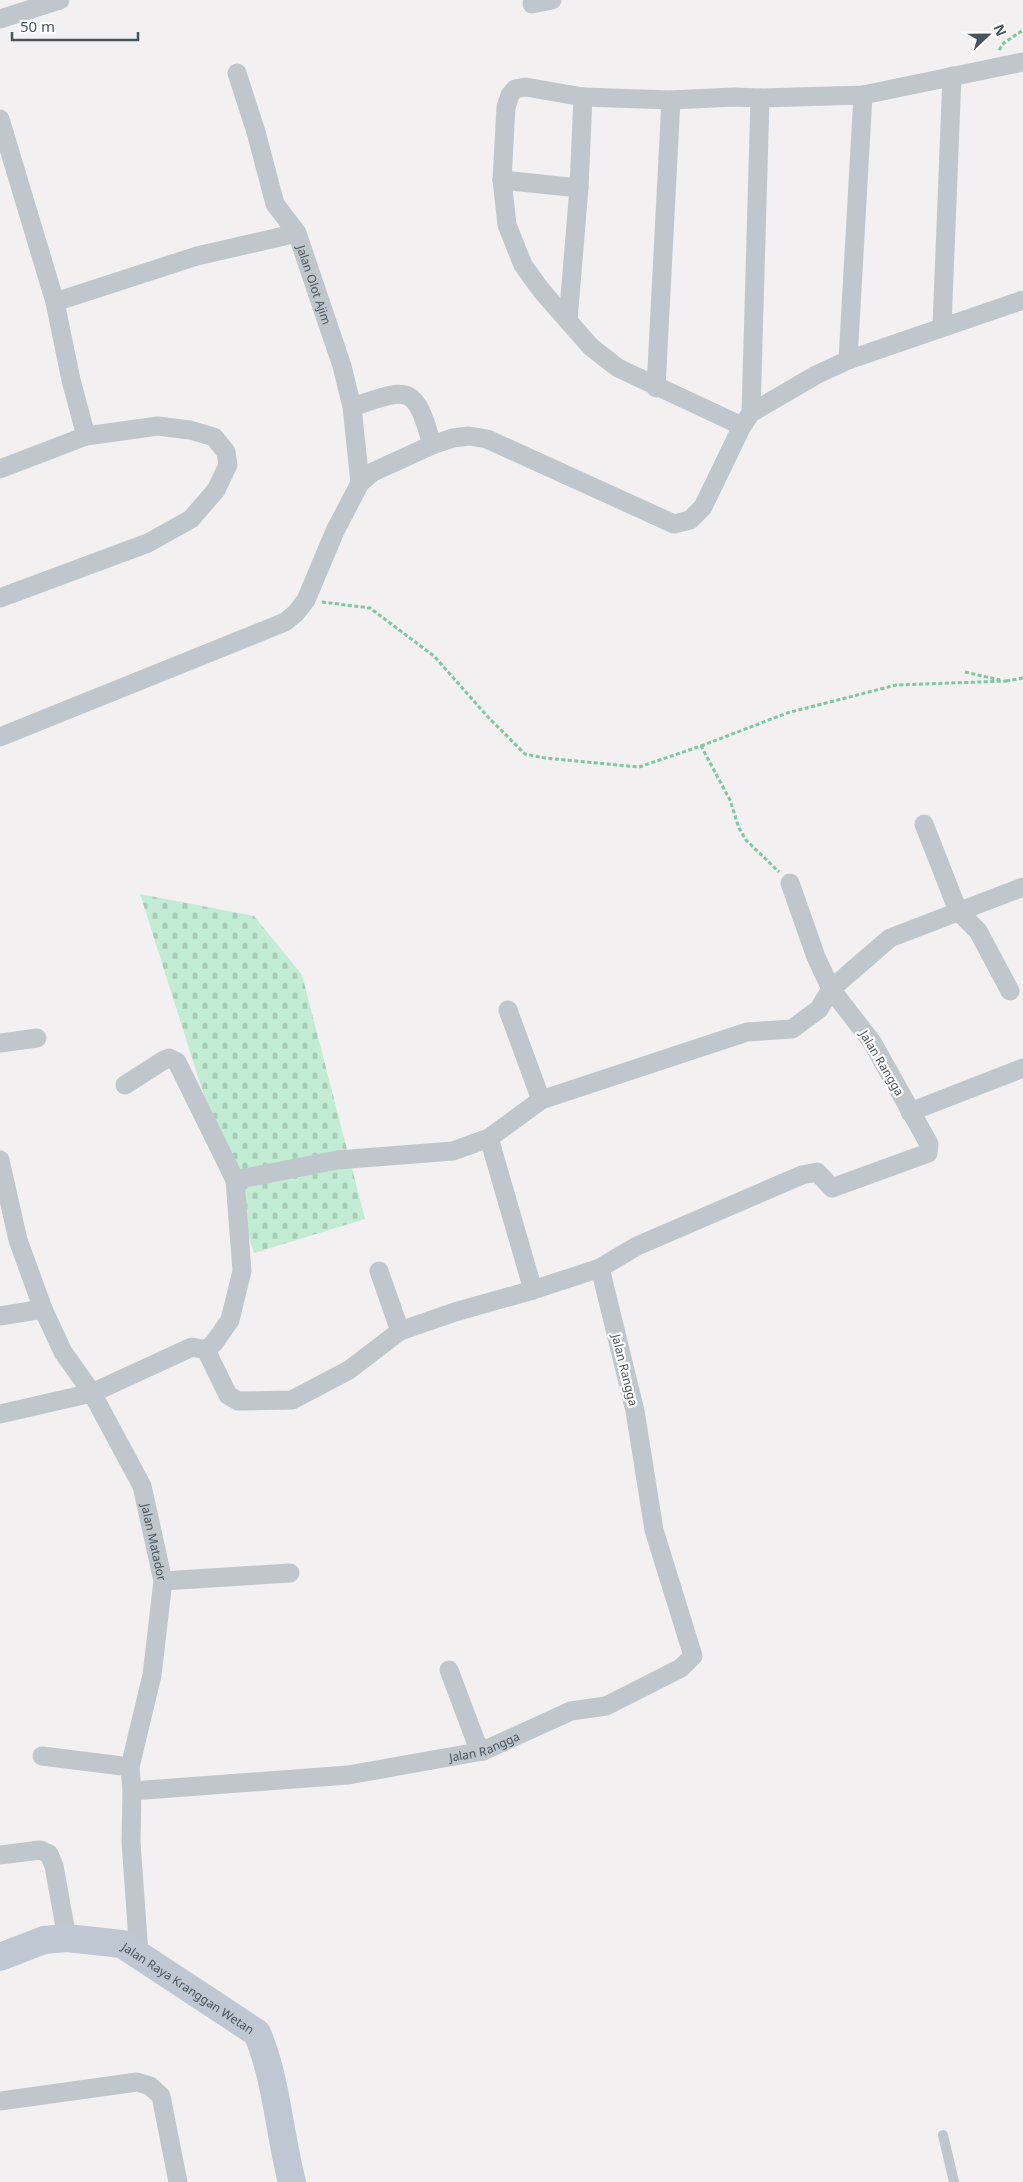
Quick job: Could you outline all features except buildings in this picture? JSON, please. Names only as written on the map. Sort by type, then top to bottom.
[{"type":"main road","name":"Jalan Raya Kranggan Wetan","points":[[0,1957],[44,1940],[67,1938],[122,1944],[257,2033],[266,2055],[284,2152],[292,2182]]},
{"type":"street","points":[[0,19],[60,0]]},
{"type":"street","points":[[532,4],[552,0]]},
{"type":"street","points":[[746,419],[656,388],[618,368],[591,347],[540,290],[523,265],[507,225],[502,180],[506,107],[515,89],[526,87],[583,97],[671,100],[863,95],[1023,62]]},
{"type":"street","points":[[237,73],[256,132],[275,204],[296,233]]},
{"type":"street","points":[[942,326],[952,76]]},
{"type":"street","points":[[848,360],[863,95]]},
{"type":"street","points":[[568,321],[579,188],[583,97]]},
{"type":"street","points":[[0,737],[268,630],[296,613],[306,600],[334,532],[360,483],[373,472],[432,445],[461,437],[487,439],[674,524],[690,520],[703,507],[746,419],[760,98]]},
{"type":"street","points":[[656,388],[671,100]]},
{"type":"street","points":[[0,119],[61,300],[71,380],[86,436]]},
{"type":"street","points":[[502,180],[579,188]]},
{"type":"street","name":"Jalan Olot Ajim","points":[[61,300],[197,256],[296,233],[342,366],[352,407],[360,483]]},
{"type":"street","points":[[746,419],[816,375],[848,360],[942,326],[1023,300]]},
{"type":"street","points":[[352,407],[388,395],[401,394],[413,398],[420,406],[432,445]]},
{"type":"street","points":[[0,469],[86,436],[158,426],[190,430],[214,437],[226,452],[228,465],[216,490],[191,519],[148,543],[0,598]]},
{"type":"street","points":[[924,824],[958,911],[978,930],[1010,991]]},
{"type":"street","name":"Jalan Rangga","points":[[132,1791],[348,1775],[483,1750],[571,1711],[606,1706],[681,1668],[693,1656],[654,1530],[635,1411],[600,1268],[638,1246],[802,1175],[817,1172],[832,1188],[928,1153],[929,1144],[872,1042],[831,989],[816,957],[790,883]]},
{"type":"street","points":[[235,1180],[337,1160],[453,1151],[489,1138],[541,1100],[747,1032],[792,1029],[819,1009],[831,989],[890,938],[1023,887]]},
{"type":"street","points":[[508,1010],[541,1100]]},
{"type":"street","points":[[0,1043],[37,1038]]},
{"type":"street","points":[[125,1085],[164,1060],[169,1058],[177,1062],[235,1180],[242,1271],[230,1320],[214,1343],[206,1350]]},
{"type":"street","points":[[910,1112],[1023,1068]]},
{"type":"street","points":[[489,1138],[533,1290]]},
{"type":"street","name":"Jalan Matador","points":[[0,1160],[18,1240],[43,1310],[64,1352],[92,1393],[142,1486],[163,1581],[152,1675],[130,1767],[132,1791],[131,1842],[139,1954]]},
{"type":"street","points":[[206,1350],[228,1395],[238,1401],[292,1400],[349,1370],[400,1331],[455,1312],[533,1290],[600,1268]]},
{"type":"street","points":[[380,1271],[400,1331]]},
{"type":"street","points":[[0,1316],[43,1310]]},
{"type":"street","points":[[0,1414],[92,1393],[192,1347],[206,1350]]},
{"type":"street","points":[[163,1581],[290,1573]]},
{"type":"street","points":[[450,1670],[476,1742],[483,1750]]},
{"type":"street","points":[[42,1756],[130,1767]]},
{"type":"street","points":[[0,1855],[40,1850],[49,1854],[54,1866],[67,1938]]},
{"type":"street","points":[[0,2101],[138,2082],[150,2086],[161,2096],[178,2182]]},
{"type":"lane","points":[[942,2134],[954,2182]]},
{"type":"path","points":[[306,600],[370,608],[434,656],[488,717],[525,754],[545,758],[639,767],[701,746],[787,713],[896,685],[1006,681],[1023,678]]},
{"type":"path","points":[[965,672],[1006,681]]},
{"type":"path","points":[[701,746],[730,800],[739,828],[746,840],[790,883]]},
{"type":"green space","points":[[140,894],[254,916],[302,975],[365,1219],[254,1253]]}]
